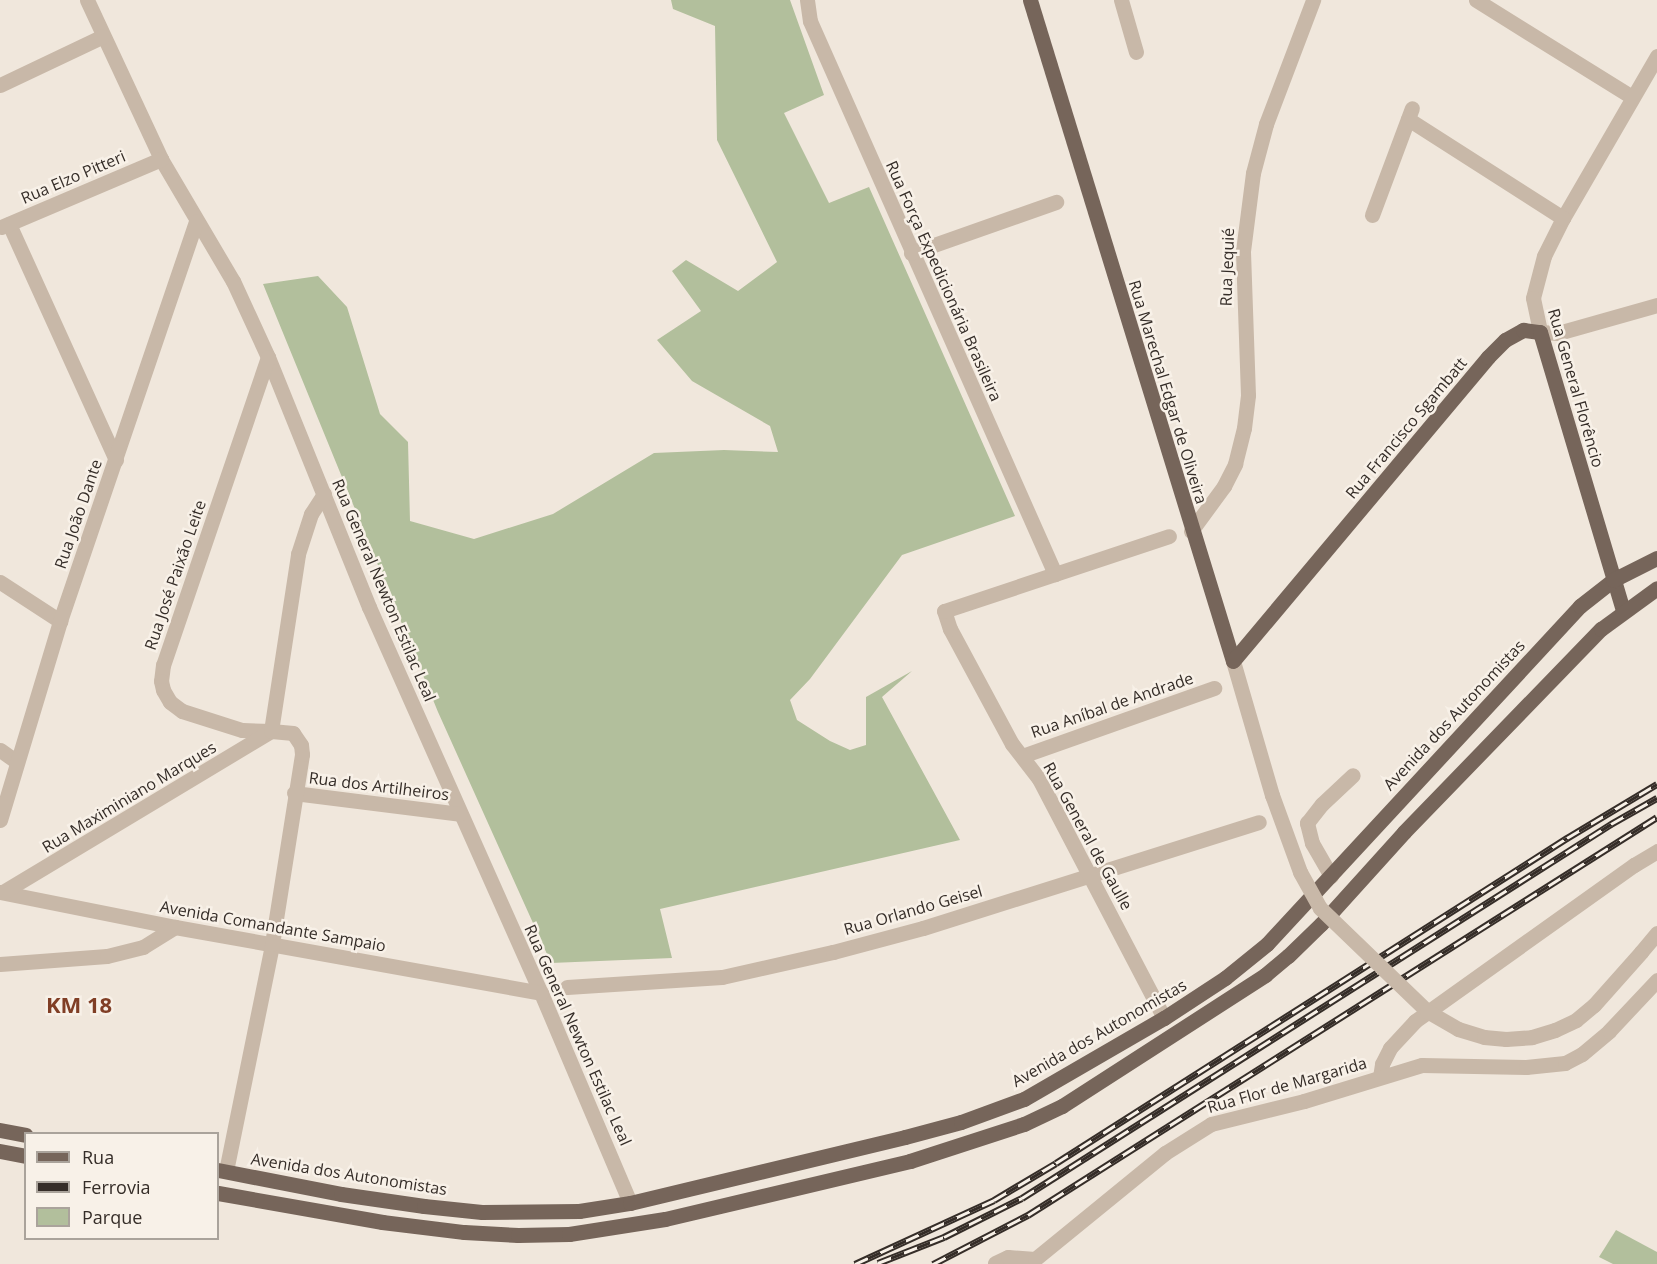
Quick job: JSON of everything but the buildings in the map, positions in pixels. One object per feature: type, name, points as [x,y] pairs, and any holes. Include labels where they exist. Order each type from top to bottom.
[{"type":"main road","name":"Rua Marechal Edgar de Oliveira","points":[[1030,0],[1191,531],[1233,661]]},
{"type":"main road","name":"Rua Francisco Sgambatt","points":[[1233,661],[1488,357],[1505,340],[1523,330],[1540,332]]},
{"type":"main road","name":"Rua General Florêncio","points":[[1540,332],[1623,611]]},
{"type":"main road","name":"Avenida dos Autonomistas","points":[[220,1173],[341,1194],[482,1212],[579,1211],[630,1203],[905,1137],[979,1116],[1024,1099],[1164,1018],[1225,978],[1267,944],[1580,606],[1613,580],[1657,558]]},
{"type":"main road","points":[[219,1193],[382,1221],[452,1230],[518,1235],[569,1234],[664,1219],[899,1163],[956,1148],[1024,1124],[1062,1106],[1265,975],[1288,956],[1321,924],[1404,832],[1601,629],[1657,588]]},
{"type":"main road","points":[[0,1130],[24,1135]]},
{"type":"main road","points":[[0,1151],[24,1156]]},
{"type":"street","name":"Rua General Newton Estilac Leal","points":[[87,0],[161,159],[233,281],[268,357],[369,607],[541,993],[630,1203]]},
{"type":"street","points":[[1120,0],[1136,52]]},
{"type":"street","name":"Rua Jequié","points":[[1191,531],[1224,486],[1235,464],[1244,428],[1248,394],[1243,251],[1253,173],[1266,123],[1313,0]]},
{"type":"street","points":[[1476,0],[1632,97]]},
{"type":"street","name":"Rua Força Expedicionária Brasileira","points":[[807,1],[810,21],[1055,574]]},
{"type":"street","points":[[0,85],[103,36]]},
{"type":"street","name":"Rua General Florêncio","points":[[1540,332],[1533,308],[1536,282],[1544,256],[1563,218],[1657,56]]},
{"type":"street","points":[[1372,215],[1410,113],[1563,218]]},
{"type":"street","name":"Rua Elzo Pitteri","points":[[5,226],[161,159]]},
{"type":"street","points":[[911,253],[1056,202]]},
{"type":"street","name":"Rua João Dante","points":[[0,820],[60,621],[196,221]]},
{"type":"street","points":[[5,226],[116,460]]},
{"type":"street","name":"Rua Francisco Sgambatt","points":[[1540,332],[1558,333],[1657,305]]},
{"type":"street","name":"Rua José Paixão Leite","points":[[268,357],[163,665],[161,681],[162,690],[170,702],[182,711],[242,730],[293,733],[301,745],[294,793]]},
{"type":"street","points":[[271,731],[298,554],[311,514],[324,495]]},
{"type":"street","points":[[1055,574],[1169,536]]},
{"type":"street","name":"Rua General de Gaulle","points":[[1055,574],[944,611],[950,629],[1012,744],[1039,779],[1164,1018]]},
{"type":"street","points":[[0,582],[60,621]]},
{"type":"street","name":"Rua Marechal Edgar de Oliveira","points":[[1233,661],[1272,795],[1299,872],[1320,908],[1427,1011],[1458,1029],[1474,1035],[1506,1039],[1532,1037],[1555,1030],[1576,1020],[1594,1005],[1657,933]]},
{"type":"street","name":"Rua Aníbal de Andrade","points":[[1022,756],[1214,688]]},
{"type":"street","name":"Rua Maximiniano Marques","points":[[2,892],[271,731]]},
{"type":"street","points":[[0,750],[16,761]]},
{"type":"street","points":[[1331,876],[1312,843],[1307,823],[1322,804],[1353,775]]},
{"type":"street","points":[[220,1173],[272,944],[294,793]]},
{"type":"street","name":"Rua dos Artilheiros","points":[[294,793],[460,814]]},
{"type":"street","name":"Rua Orlando Geisel","points":[[567,987],[722,976],[923,928],[1259,822]]},
{"type":"street","name":"Rua Flor de Margarida","points":[[995,1263],[1008,1257],[1035,1259],[1165,1153],[1211,1124],[1304,1101],[1380,1077],[1386,1054],[1401,1033],[1415,1021],[1657,851]]},
{"type":"street","name":"Avenida Comandante Sampaio","points":[[2,892],[175,927],[541,993]]},
{"type":"street","points":[[0,964],[107,956],[143,947],[175,927]]},
{"type":"street","points":[[1380,1077],[1428,1064],[1526,1067],[1565,1063],[1577,1058],[1601,1037],[1657,980]]},
{"type":"green space","points":[[671,0],[790,0],[824,95],[784,113],[829,203],[869,187],[1015,516],[902,555],[810,679],[790,700],[797,720],[830,741],[850,750],[866,745],[866,697],[912,671],[882,697],[960,840],[660,909],[672,958],[551,963],[438,712],[263,284],[318,276],[347,307],[380,414],[408,442],[410,521],[474,539],[553,514],[654,453],[724,450],[778,452],[770,426],[692,381],[657,340],[701,311],[672,271],[686,260],[738,291],[777,262],[717,140],[715,26],[673,9]]},
{"type":"green space","points":[[1616,1230],[1657,1252],[1657,1264],[1613,1264],[1599,1257]]},
{"type":"railway","points":[[855,1264],[994,1200],[1056,1163],[1567,838],[1657,784]]},
{"type":"railway","points":[[878,1263],[944,1237],[1022,1198],[1611,824],[1657,798]]},
{"type":"railway","points":[[933,1264],[1028,1215],[1657,817]]},
{"type":"district","name":"KM 18","points":[[79,1005]]}]
